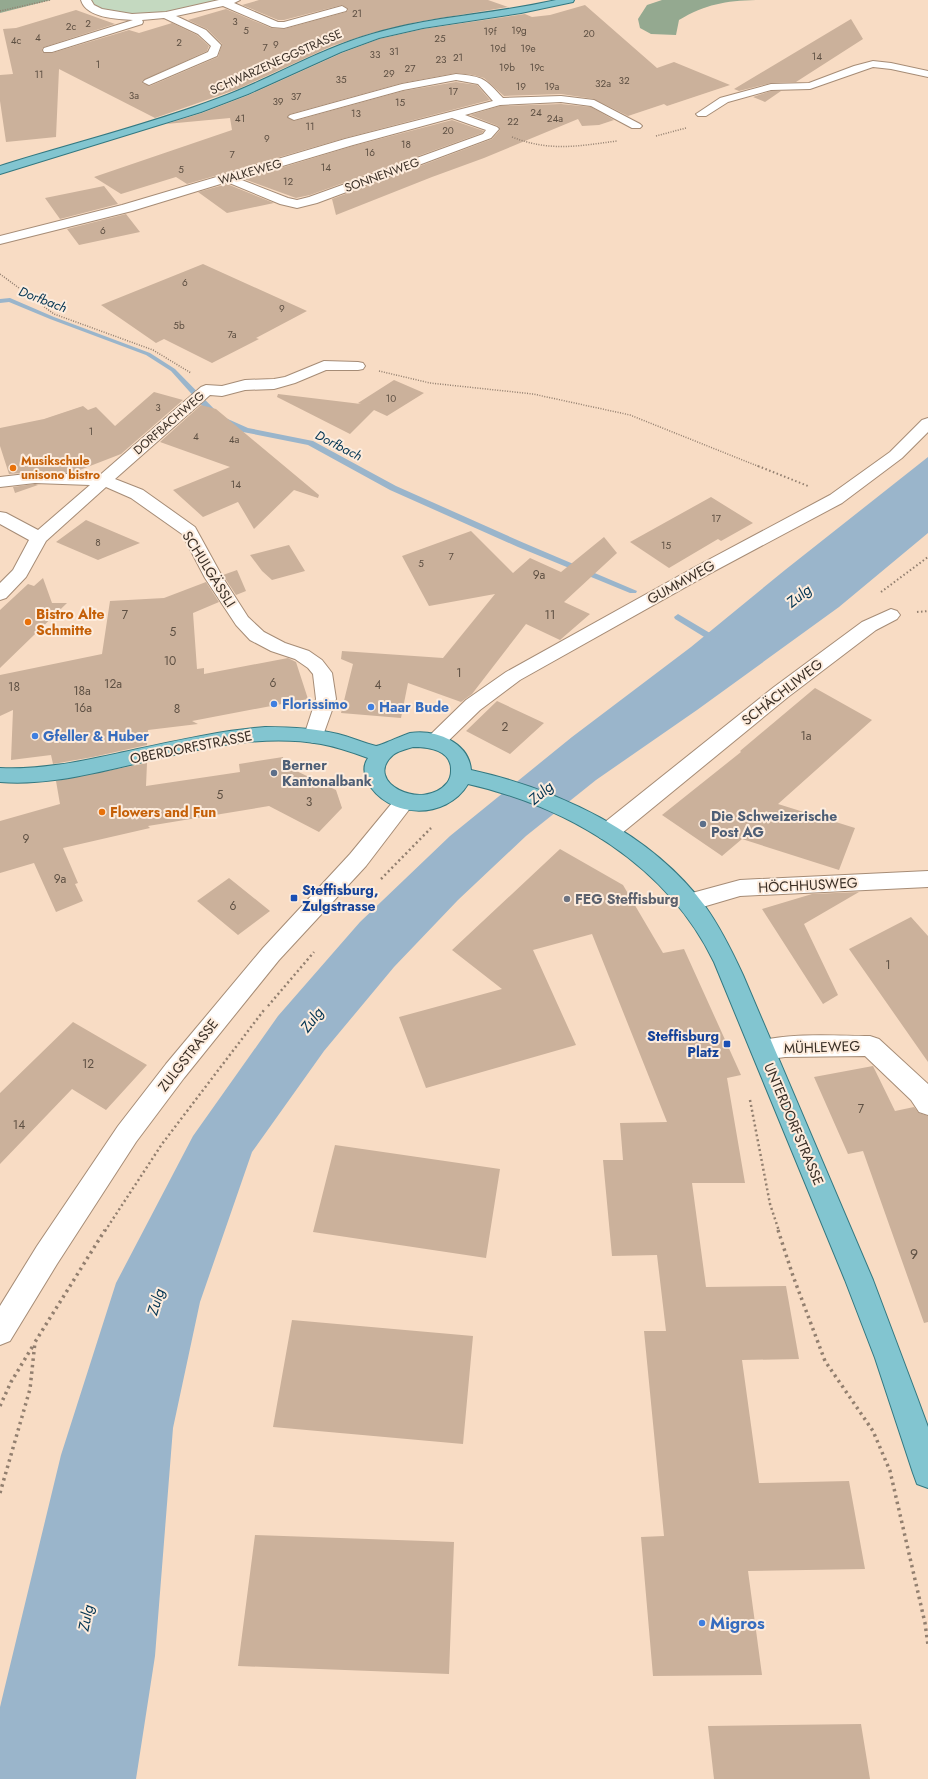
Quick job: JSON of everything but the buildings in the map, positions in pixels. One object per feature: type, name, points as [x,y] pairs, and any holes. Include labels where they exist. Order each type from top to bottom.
[{"type":"main road","name":"SCHWARZENEGGSTRASSE","points":[[0,170],[203,108],[248,90],[343,47],[376,35],[423,25],[523,10],[569,0]]},
{"type":"main road","name":"OBERDORFSTRASSE","points":[[0,775],[44,776],[72,772],[194,745],[253,735],[278,734],[314,736],[346,743],[381,755]]},
{"type":"main road","points":[[411,740],[435,742],[453,751],[459,758],[462,766],[462,775],[454,789],[446,795],[426,802],[404,802],[394,798],[378,786],[374,778],[374,770],[376,762],[381,755],[394,745],[411,740]]},
{"type":"main road","name":"UNTERDORFSTRASSE","points":[[462,775],[506,785],[547,800],[599,827],[662,873],[690,902],[733,979],[763,1050],[884,1343],[927,1467]]},
{"type":"street","points":[[86,0],[85,1],[89,6],[110,15],[142,18],[165,15],[235,0]]},
{"type":"street","points":[[223,2],[276,25],[284,25],[342,9]]},
{"type":"street","points":[[150,82],[212,54],[216,45],[202,32],[165,15]]},
{"type":"street","points":[[48,50],[124,27],[140,21],[142,18]]},
{"type":"street","points":[[702,114],[724,100],[771,87],[810,86],[873,64],[891,66],[928,74]]},
{"type":"street","points":[[294,117],[402,87],[456,77],[474,79],[482,82],[500,102]]},
{"type":"street","name":"WALKEWEG","points":[[0,240],[119,210],[452,114],[500,102],[561,99],[594,103],[636,126]]},
{"type":"street","points":[[452,114],[493,129]]},
{"type":"street","name":"SONNENWEG","points":[[227,178],[284,202],[297,204],[313,200],[487,136],[493,129]]},
{"type":"street","name":"DORFBACHWEG","points":[[0,594],[20,573],[40,538],[200,395],[245,385],[274,384],[290,380],[324,365],[358,366]]},
{"type":"street","name":"GUMMWEG","points":[[435,742],[473,705],[513,676],[701,571],[836,499],[896,455],[928,424]]},
{"type":"street","name":"SCHULGÄSSLI","points":[[0,482],[35,478],[104,480],[137,494],[189,531],[214,578],[242,621],[257,636],[278,647],[302,655],[315,664],[322,673],[326,699],[314,736]]},
{"type":"street","points":[[0,517],[40,538]]},
{"type":"street","name":"SCHÄCHLIWEG","points":[[599,827],[869,626],[891,615]]},
{"type":"street","name":"ZULGSTRASSE","points":[[0,1331],[52,1248],[127,1134],[175,1071],[271,954],[358,860],[404,802]]},
{"type":"street","name":"HÖCHHUSWEG","points":[[690,902],[714,894],[740,888],[928,879]]},
{"type":"street","name":"MÜHLEWEG","points":[[763,1050],[785,1047],[870,1046],[920,1092],[928,1104]]},
{"type":"path","points":[[0,12],[50,0]]},
{"type":"path","points":[[651,137],[673,132],[706,119],[702,114]]},
{"type":"path","points":[[493,129],[534,145],[551,148],[573,147],[622,140]]},
{"type":"path","points":[[0,274],[54,314],[154,350],[190,373],[200,395]]},
{"type":"path","points":[[358,366],[430,383],[533,394],[630,415],[789,477],[836,499]]},
{"type":"path","points":[[891,615],[875,597],[928,557]]},
{"type":"path","points":[[380,879],[435,824]]},
{"type":"path","points":[[0,1406],[11,1382],[88,1255],[162,1144],[266,1007],[316,950]]},
{"type":"path","points":[[749,1099],[770,1204],[793,1276],[825,1361],[873,1431],[890,1471],[925,1623],[928,1645]]},
{"type":"path","points":[[0,1493],[30,1389],[35,1342]]},
{"type":"green space","points":[[0,0],[51,0],[0,13]]},
{"type":"green space","points":[[83,0],[235,0],[165,15],[109,15]]},
{"type":"green space","points":[[662,0],[756,0],[716,4],[698,10],[679,20],[676,35],[651,34],[640,28],[638,19],[647,5]]},
{"type":"water","name":"Zulg","points":[[928,457],[928,533],[839,607],[697,710],[596,780],[526,836],[458,900],[394,967],[324,1051],[252,1152],[200,1302],[173,1428],[155,1656],[136,1779],[0,1779],[0,1707],[61,1455],[116,1283],[193,1136],[278,1016],[360,922],[450,836],[572,737],[691,647],[785,570]]},
{"type":"waterway","name":"Dorfbach","points":[[0,301],[10,300],[52,318],[148,354],[173,370],[218,418],[246,430],[310,443],[393,488],[521,545],[633,591]]},
{"type":"waterway","name":"Dorfbach","points":[[678,617],[717,641]]},
{"type":"place","name":"Musikschule unisono bistro","points":[[13,468]]},
{"type":"place","name":"Bistro Alte Schmitte","points":[[28,622]]},
{"type":"place","name":"Florissimo","points":[[274,704]]},
{"type":"place","name":"Haar Bude","points":[[371,707]]},
{"type":"place","name":"Gfeller & Huber","points":[[35,736]]},
{"type":"place","name":"Berner Kantonalbank","points":[[274,773]]},
{"type":"place","name":"Flowers and Fun","points":[[102,812]]},
{"type":"place","name":"Die Schweizerische Post AG","points":[[703,824]]},
{"type":"place","name":"Steffisburg, Zulgstrasse","points":[[294,898]]},
{"type":"place","name":"FEG Steffisburg","points":[[567,899]]},
{"type":"place","name":"Steffisburg Platz","points":[[727,1044]]},
{"type":"place","name":"Migros","points":[[702,1623]]}]
